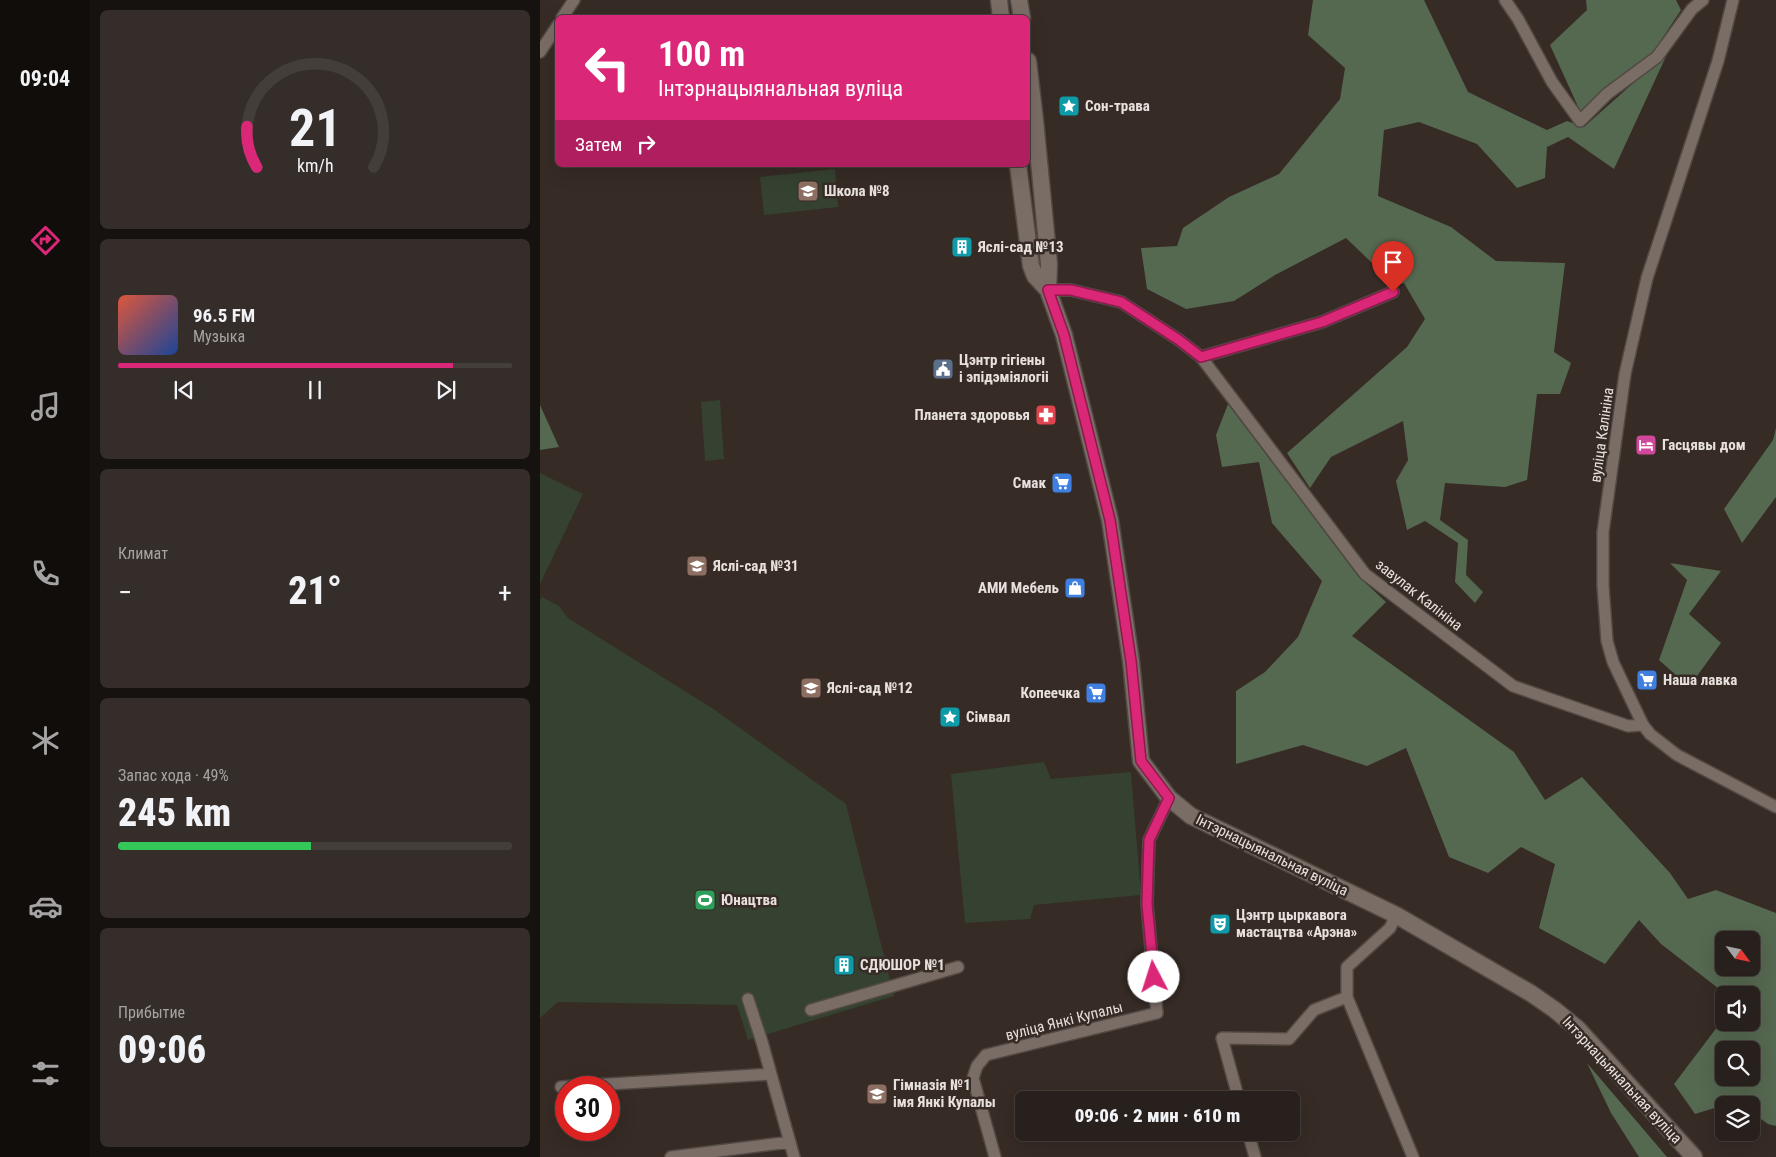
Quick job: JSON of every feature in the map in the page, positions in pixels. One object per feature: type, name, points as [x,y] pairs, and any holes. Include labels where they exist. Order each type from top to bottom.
[{"type":"main road","points":[[999,0],[1001,15]]},
{"type":"main road","points":[[1019,0],[1022,15]]},
{"type":"main road","name":"Інтэрнацыянальная вуліца","points":[[1030,78],[1049,264],[1048,290]]},
{"type":"main road","name":"Інтэрнацыянальная вуліца","points":[[1018,167],[1031,266],[1036,276],[1048,290],[1064,335],[1110,520],[1131,661],[1141,761],[1169,798],[1191,816],[1396,915],[1532,994],[1555,1010],[1578,1029],[1599,1051],[1694,1157]]},
{"type":"street","points":[[564,15],[574,0]]},
{"type":"street","points":[[1505,0],[1518,19],[1552,82],[1580,121],[1607,94],[1657,57],[1692,9],[1703,0]]},
{"type":"street","name":"вуліца Калініна","points":[[1733,0],[1718,61],[1647,278],[1626,374],[1604,532],[1603,586],[1607,641],[1613,662],[1643,725],[1650,734],[1677,755],[1776,807]]},
{"type":"street","points":[[540,52],[555,30]]},
{"type":"street","name":"завулак Калініна","points":[[1048,290],[1071,290],[1121,302],[1179,340],[1201,357],[1365,574],[1513,686],[1628,726],[1643,725]]},
{"type":"street","points":[[1201,357],[1322,322],[1393,292]]},
{"type":"street","name":"вуліца Янкі Купалы","points":[[995,1157],[974,1078],[977,1066],[986,1055],[1157,1013],[1147,904],[1149,840],[1169,798]]},
{"type":"street","points":[[1396,915],[1390,928],[1346,967],[1347,997],[1413,1157]]},
{"type":"street","points":[[811,1010],[958,967]]},
{"type":"street","points":[[1237,1091],[1222,1038],[1289,1039],[1314,1010],[1347,997]]},
{"type":"street","points":[[748,999],[794,1157]]},
{"type":"street","points":[[620,1084],[771,1074]]},
{"type":"street","points":[[1251,1141],[1255,1157]]},
{"type":"street","points":[[671,1157],[790,1142]]},
{"type":"green space","points":[[1313,0],[1424,0],[1468,92],[1547,130],[1567,121],[1584,127],[1668,52],[1614,169],[1568,137],[1547,147],[1545,178],[1517,188],[1477,144],[1419,122],[1384,130],[1378,196],[1451,227],[1496,261],[1565,263],[1554,352],[1571,363],[1560,394],[1537,394],[1527,480],[1505,487],[1445,483],[1440,520],[1468,540],[1466,575],[1483,592],[1475,603],[1455,582],[1458,543],[1425,521],[1407,530],[1396,481],[1408,460],[1403,421],[1331,457],[1310,488],[1287,453],[1407,347],[1425,319],[1404,283],[1395,285],[1346,238],[1275,275],[1234,301],[1186,309],[1147,289],[1141,248],[1177,246],[1183,228],[1229,197],[1279,174],[1340,99],[1345,68],[1308,35]]},
{"type":"green space","points":[[1586,0],[1676,0],[1681,10],[1654,51],[1580,111],[1550,45],[1587,10]]},
{"type":"green space","points":[[835,169],[838,207],[764,215],[760,177]]},
{"type":"green space","points":[[720,400],[724,459],[705,461],[701,402]]},
{"type":"green space","points":[[1228,404],[1358,576],[1386,602],[1352,636],[1514,752],[1545,800],[1582,777],[1670,873],[1688,899],[1716,890],[1776,913],[1776,1126],[1768,1124],[1760,1118],[1760,1096],[1715,1096],[1715,1108],[1695,1114],[1674,1084],[1715,1030],[1760,1031],[1760,986],[1715,986],[1661,944],[1639,920],[1605,964],[1539,928],[1555,864],[1521,847],[1488,873],[1449,857],[1406,748],[1367,766],[1303,745],[1236,764],[1236,691],[1265,672],[1298,637],[1322,581],[1272,523],[1259,462],[1222,467],[1216,435]]},
{"type":"green space","points":[[540,405],[559,447],[540,450]]},
{"type":"green space","points":[[1776,428],[1776,497],[1742,543],[1724,509],[1773,440]]},
{"type":"green space","points":[[540,473],[583,494],[540,584]]},
{"type":"green space","points":[[1670,563],[1721,571],[1689,614],[1721,643],[1689,687],[1659,660],[1687,580]]},
{"type":"green space","name":"Юнацтва","points":[[542,597],[559,606],[568,618],[712,708],[846,804],[894,996],[748,1040],[737,1005],[558,1002],[540,1018],[540,600]]},
{"type":"green space","points":[[1044,762],[1051,779],[1131,772],[1141,895],[1034,905],[1030,919],[965,923],[951,774]]},
{"type":"green space","points":[[1587,1063],[1667,1157],[1639,1157],[1611,1113]]},
{"type":"place","name":"Сон-трава","points":[[1069,106]]},
{"type":"place","name":"Школа №8","points":[[808,191]]},
{"type":"place","name":"Яслі-сад №13","points":[[962,247]]},
{"type":"place","name":"Цэнтр гігіены і эпідэміялогіі","points":[[943,369]]},
{"type":"place","name":"Планета здоровья","points":[[1046,415]]},
{"type":"place","name":"Гасцявы дом","points":[[1646,445]]},
{"type":"place","name":"Смак","points":[[1062,483]]},
{"type":"place","name":"Яслі-сад №31","points":[[697,566]]},
{"type":"place","name":"АМИ Мебель","points":[[1075,588]]},
{"type":"place","name":"Наша лавка","points":[[1647,680]]},
{"type":"place","name":"Яслі-сад №12","points":[[811,688]]},
{"type":"place","name":"Копеечка","points":[[1096,693]]},
{"type":"place","name":"Сімвал","points":[[950,717]]},
{"type":"place","name":"Юнацтва","points":[[705,900]]},
{"type":"place","name":"Цэнтр цыркавога мастацтва «Арэна»","points":[[1220,924]]},
{"type":"place","name":"СДЮШОР №1","points":[[844,965]]},
{"type":"place","name":"Гімназія №1 імя Янкі Купалы","points":[[877,1094]]},
{"type":"route","points":[[1154,977],[1147,904],[1149,840],[1169,798],[1141,761],[1131,661],[1110,520],[1064,335],[1048,290],[1071,290],[1121,302],[1179,340],[1201,357],[1322,322],[1393,292]]}]
